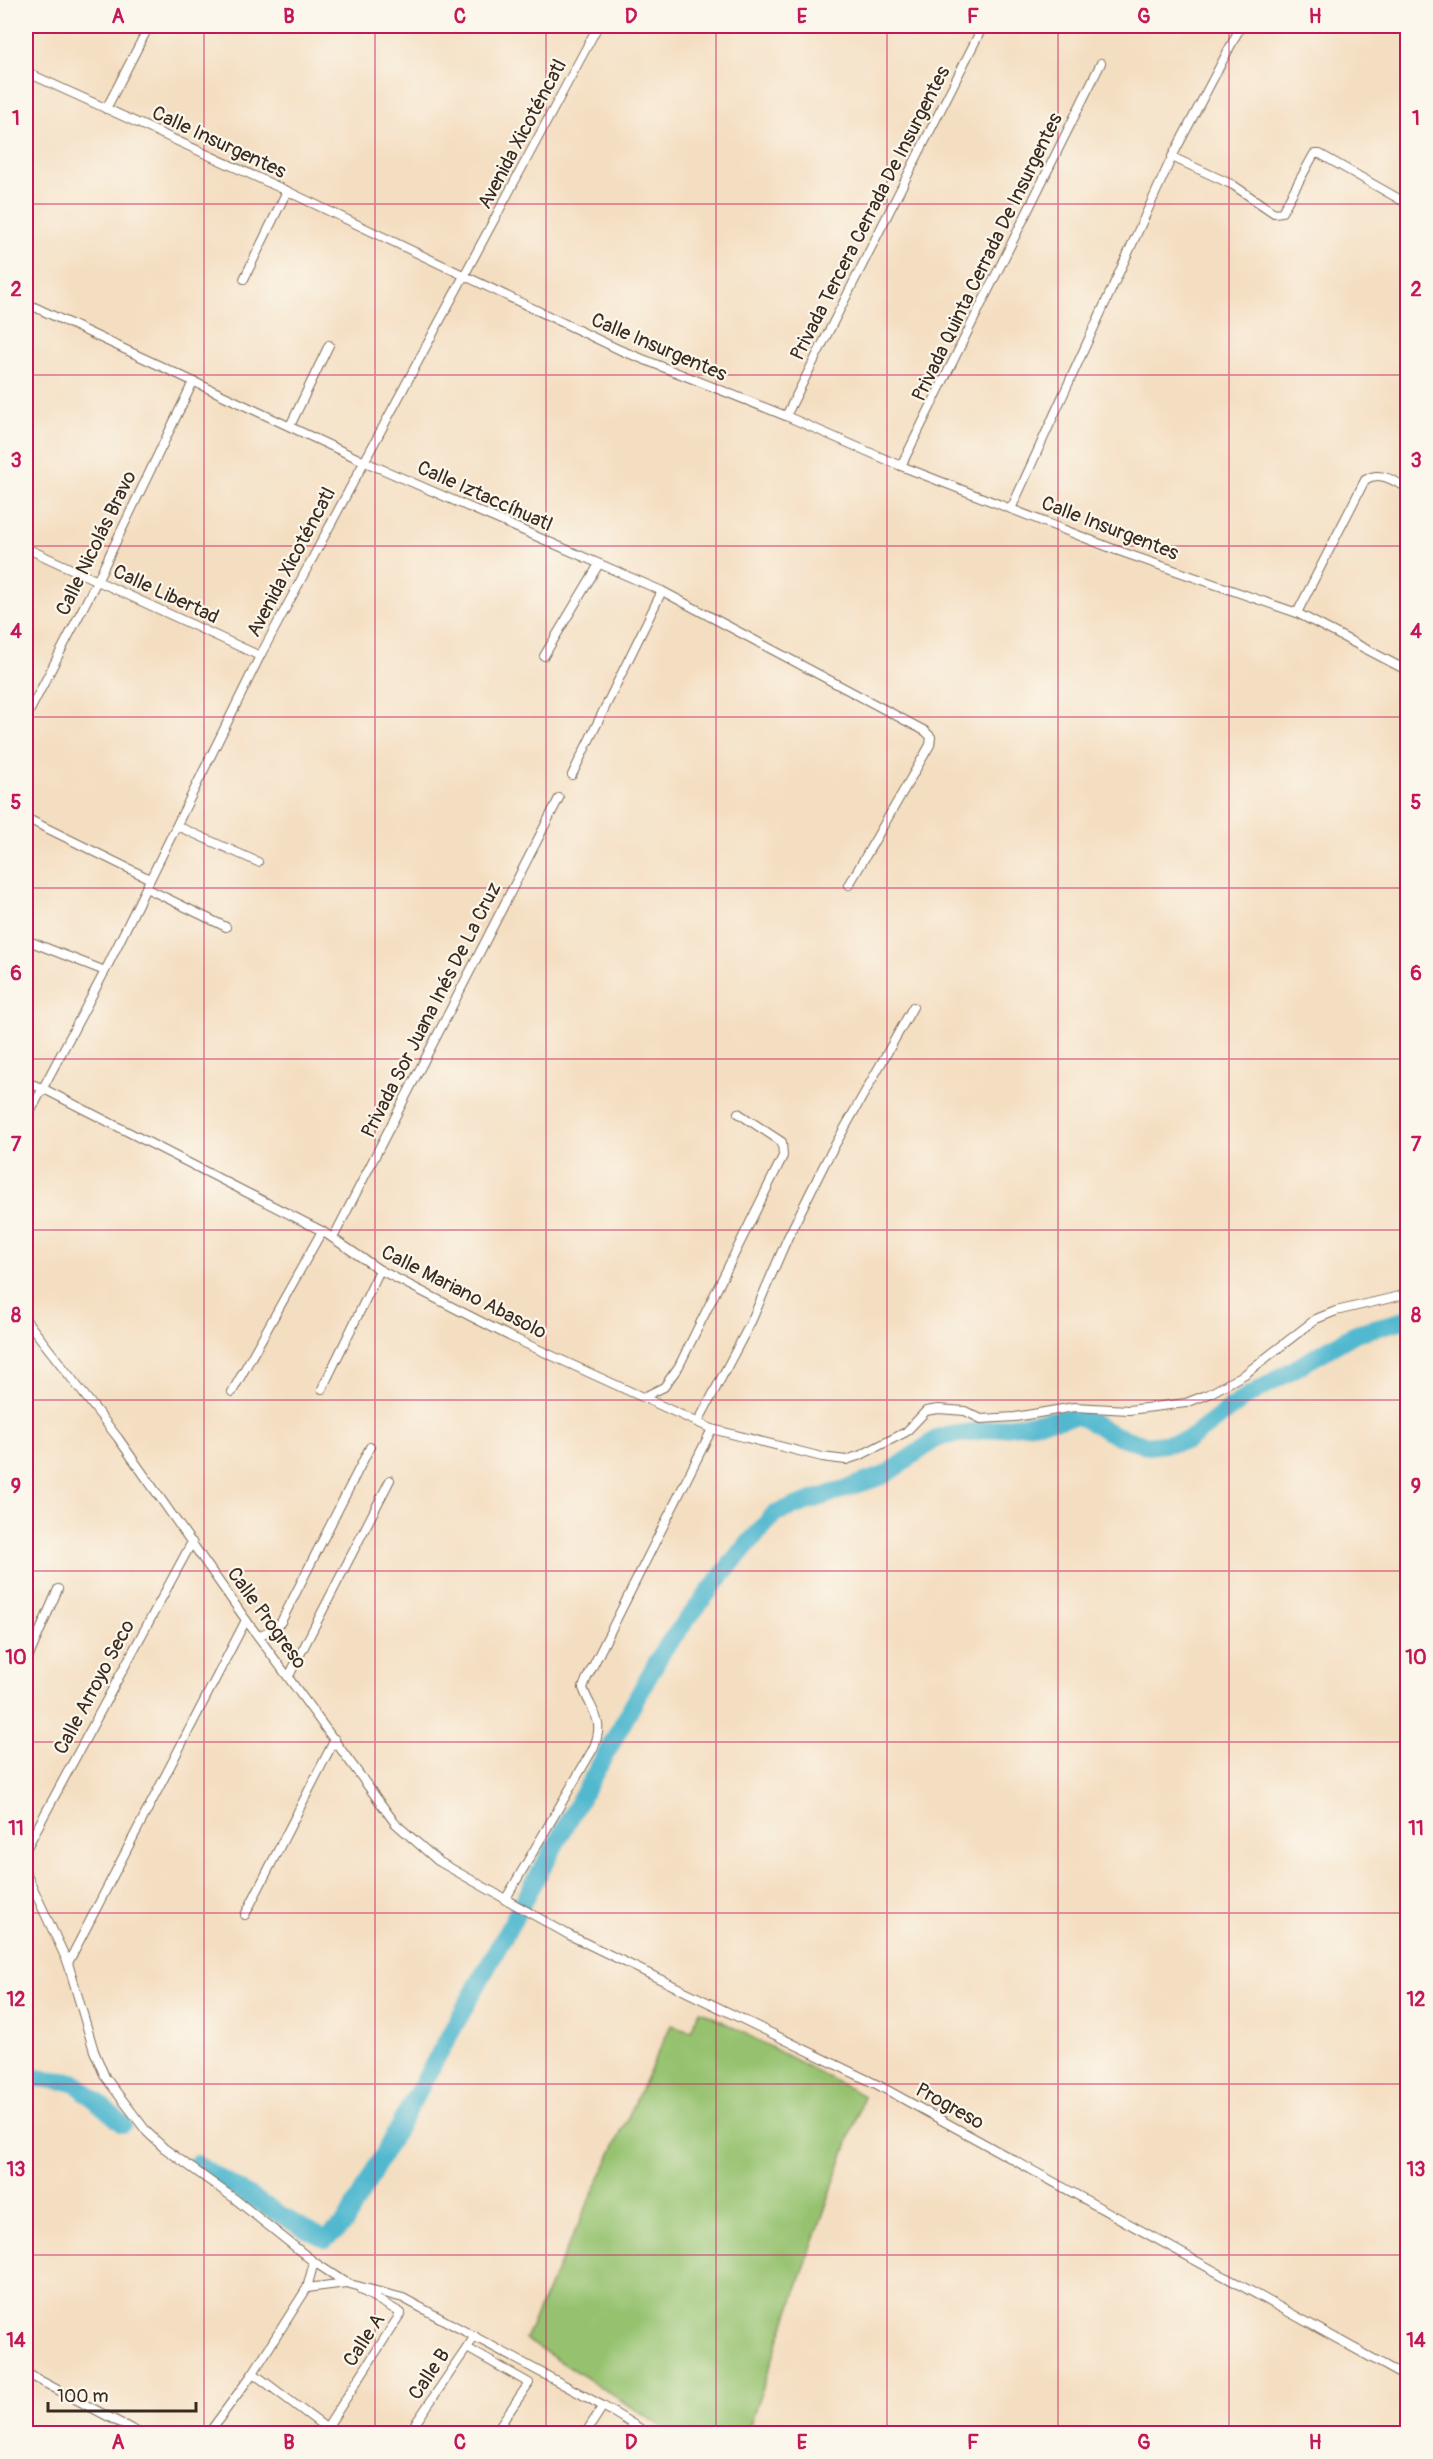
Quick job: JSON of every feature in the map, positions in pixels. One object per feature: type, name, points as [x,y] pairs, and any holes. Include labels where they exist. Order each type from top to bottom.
[{"type":"street","points":[[106,109],[149,26]]},
{"type":"street","name":"Avenida Xicoténcatl","points":[[26,1119],[105,971],[260,656],[598,26]]},
{"type":"street","name":"Privada Tercera Cerrada De Insurgentes","points":[[786,416],[983,26]]},
{"type":"street","points":[[1011,508],[1172,157],[1240,26]]},
{"type":"street","name":"Privada Quinta Cerrada De Insurgentes","points":[[902,466],[1101,63]]},
{"type":"street","name":"Calle Insurgentes","points":[[26,72],[287,191],[464,278],[620,350],[786,416],[902,466],[1116,550],[1297,613],[1407,671]]},
{"type":"street","points":[[1172,157],[1233,185],[1274,213],[1282,212],[1314,154],[1320,154],[1407,204]]},
{"type":"street","points":[[244,279],[287,191]]},
{"type":"street","name":"Calle Iztaccíhuatl","points":[[26,304],[363,461],[662,591],[925,731],[931,737],[930,745],[849,885]]},
{"type":"street","points":[[290,426],[329,345]]},
{"type":"street","name":"Calle Nicolás Bravo","points":[[26,718],[97,581],[193,382]]},
{"type":"street","points":[[1297,613],[1365,480],[1372,475],[1382,476],[1407,488]]},
{"type":"street","name":"Calle Libertad","points":[[26,548],[260,656]]},
{"type":"street","points":[[544,656],[599,564]]},
{"type":"street","points":[[572,776],[662,591]]},
{"type":"street","name":"Privada Sor Juana Inés De La Cruz","points":[[333,1238],[559,798]]},
{"type":"street","points":[[26,818],[226,927]]},
{"type":"street","points":[[177,826],[258,862]]},
{"type":"street","points":[[26,940],[105,971]]},
{"type":"street","points":[[698,1422],[751,1322],[788,1237],[826,1161],[913,1007]]},
{"type":"street","name":"Calle Mariano Abasolo","points":[[26,1082],[42,1088],[322,1231],[380,1270],[508,1336],[712,1429],[822,1457],[846,1460],[861,1455],[906,1432],[926,1411],[938,1409],[965,1411],[981,1419],[1015,1417],[1074,1407],[1129,1410],[1186,1403],[1209,1394],[1245,1374],[1316,1320],[1336,1311],[1407,1294]]},
{"type":"street","points":[[644,1397],[664,1387],[679,1366],[783,1156],[782,1142],[738,1113]]},
{"type":"street","points":[[232,1392],[322,1231]]},
{"type":"street","points":[[322,1389],[380,1270]]},
{"type":"street","name":"Calle Progreso","points":[[26,1320],[118,1438],[246,1620],[395,1823],[438,1861],[509,1902]]},
{"type":"street","points":[[509,1902],[593,1749],[598,1728],[597,1713],[584,1688],[586,1680],[712,1429]]},
{"type":"street","points":[[258,1636],[274,1629],[281,1622],[370,1446]]},
{"type":"street","points":[[289,1676],[390,1480]]},
{"type":"street","name":"Calle Arroyo Seco","points":[[26,1849],[192,1542]]},
{"type":"street","points":[[26,1663],[58,1589]]},
{"type":"street","points":[[68,1963],[246,1620]]},
{"type":"street","points":[[245,1915],[335,1739]]},
{"type":"street","points":[[26,1873],[68,1963],[105,2077],[147,2132],[164,2148],[235,2199],[314,2262],[348,2283],[403,2298],[650,2433]]},
{"type":"street","name":"Progreso","points":[[509,1902],[569,1935],[878,2085],[1407,2378]]},
{"type":"street","points":[[208,2433],[253,2373],[307,2288],[314,2262]]},
{"type":"street","points":[[307,2288],[348,2283]]},
{"type":"street","name":"Calle A","points":[[328,2432],[401,2313],[348,2283]]},
{"type":"street","name":"Calle B","points":[[411,2430],[475,2336]]},
{"type":"street","points":[[467,2348],[529,2383],[494,2433]]},
{"type":"street","points":[[26,2373],[141,2433]]},
{"type":"street","points":[[253,2373],[328,2432]]},
{"type":"street","points":[[585,2433],[603,2406]]},
{"type":"green space","points":[[700,2010],[864,2096],[747,2433],[672,2433],[525,2339],[671,2025],[691,2031]]},
{"type":"waterway","points":[[196,2164],[296,2224],[326,2239],[345,2223],[664,1649],[729,1566],[775,1513],[885,1475],[939,1437],[1079,1416],[1115,1435],[1148,1446],[1187,1441],[1243,1399],[1356,1333],[1408,1319]]},
{"type":"waterway","points":[[26,2077],[74,2082],[123,2124]]}]
